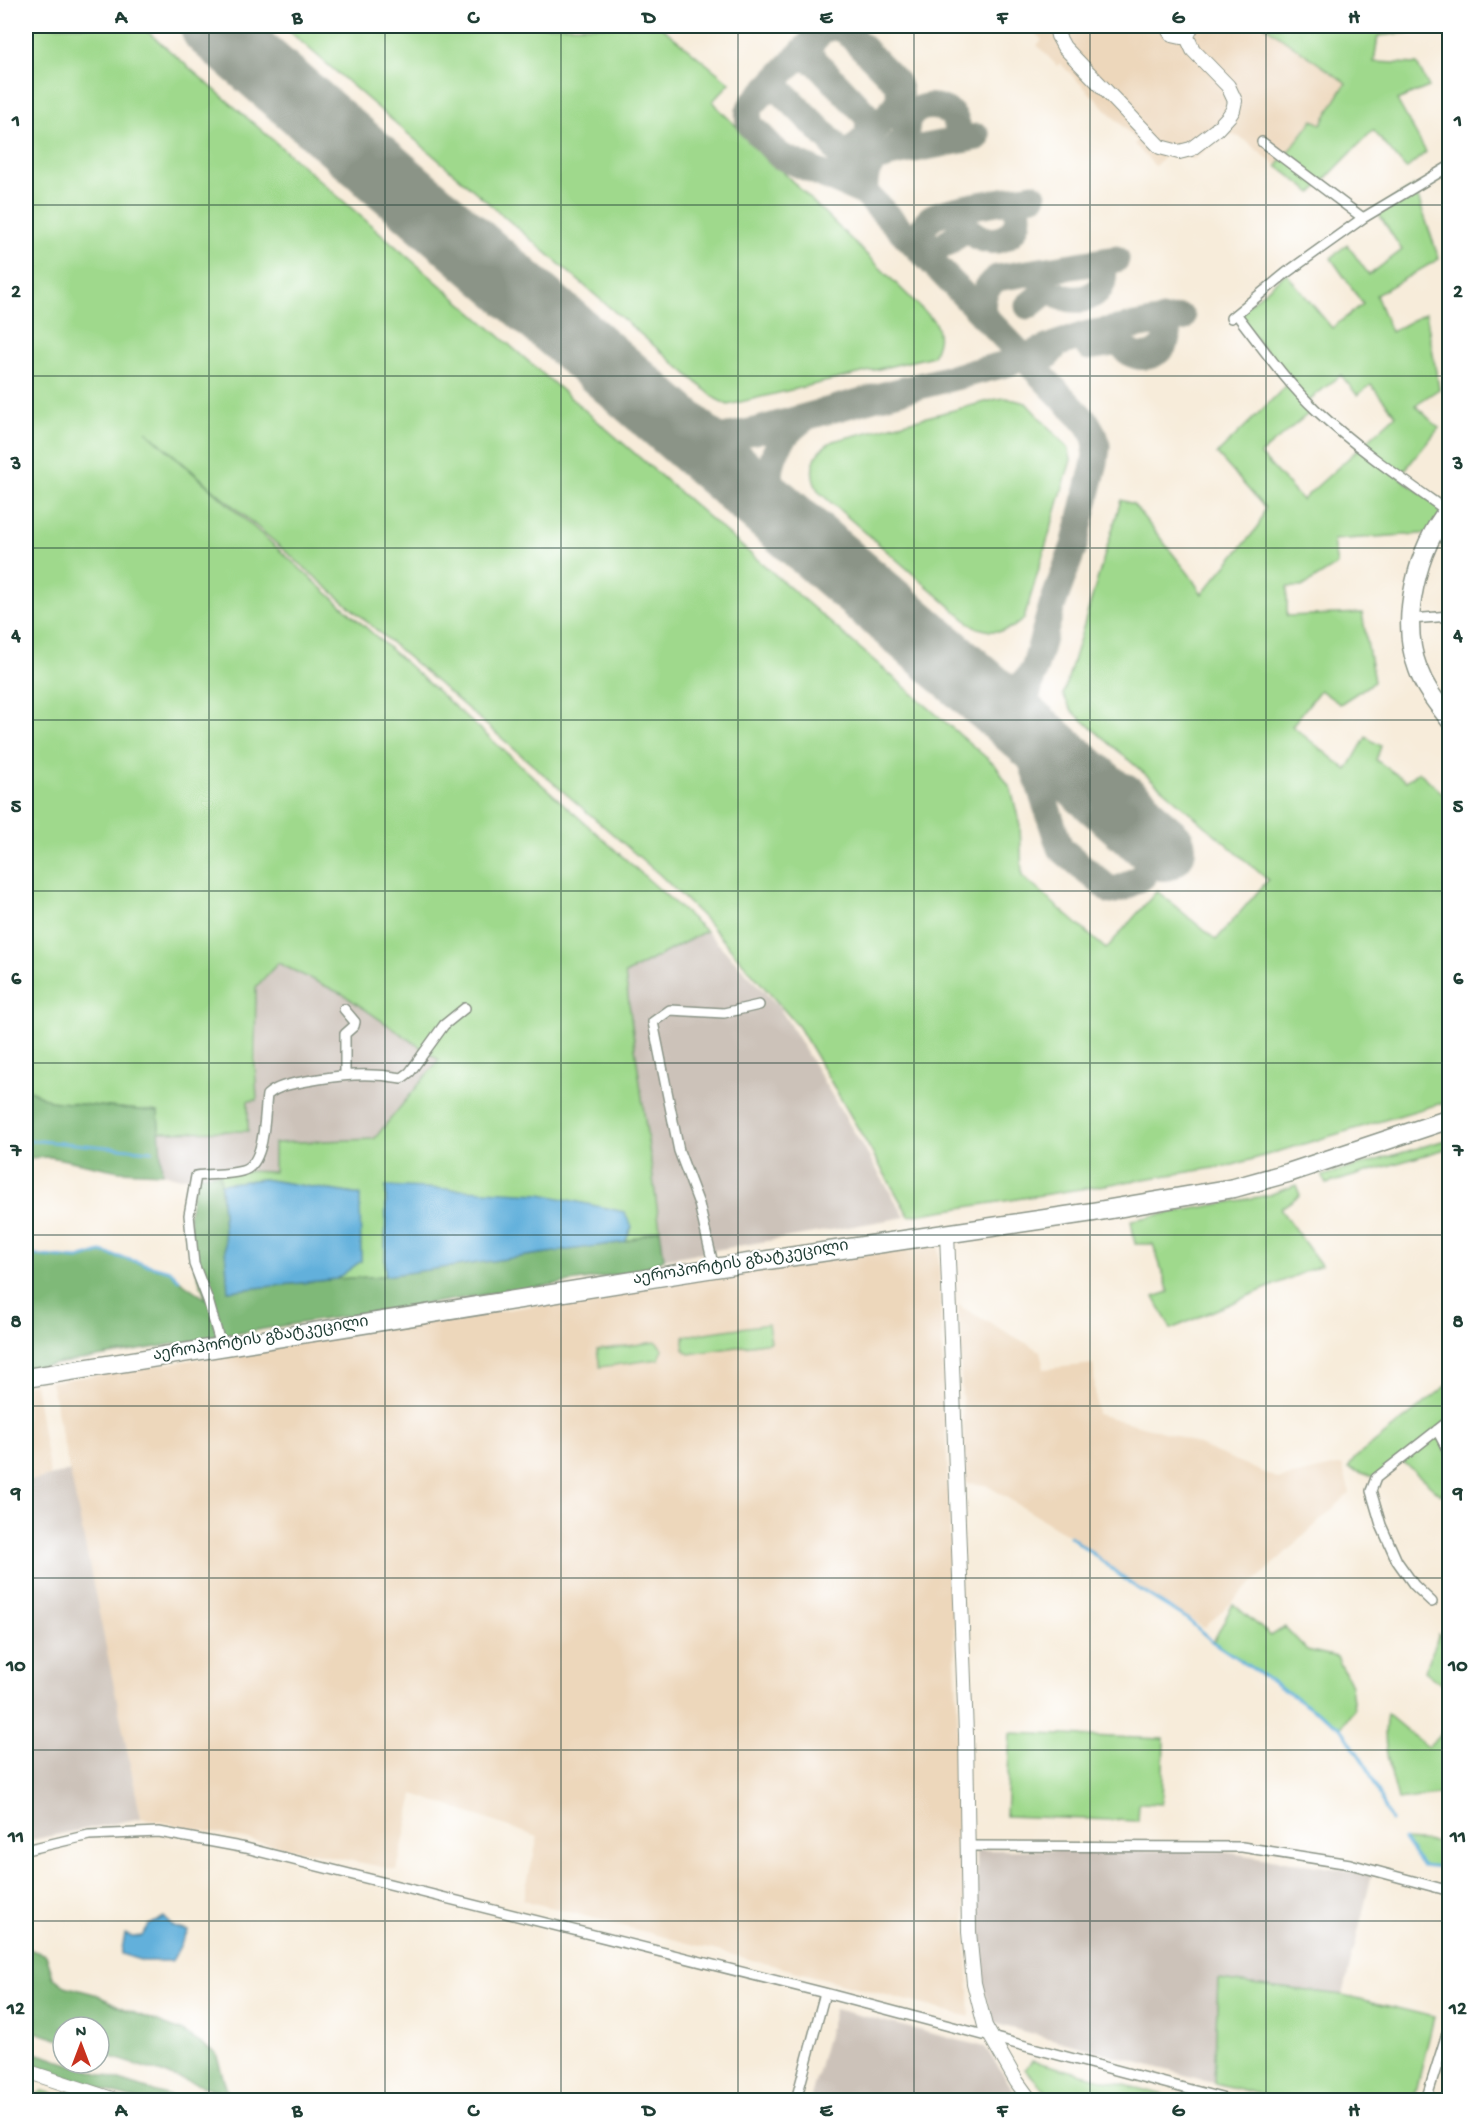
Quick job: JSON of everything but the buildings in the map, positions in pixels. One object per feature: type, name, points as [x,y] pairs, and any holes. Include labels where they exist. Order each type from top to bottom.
[{"type":"highway","points":[[1448,510],[1432,533],[1423,555],[1412,601],[1411,620],[1417,667],[1427,690],[1449,720]]},
{"type":"highway","name":"აეროპორტის გზატკეცილი","points":[[26,1378],[714,1268],[1093,1212],[1234,1188],[1288,1173],[1449,1119]]},
{"type":"street","points":[[1056,26],[1064,47],[1160,147],[1173,152],[1191,150],[1218,129],[1233,110],[1234,101],[1228,86],[1198,56],[1189,30],[1181,37],[1175,36],[1168,26]]},
{"type":"street","points":[[1263,142],[1363,218]]},
{"type":"street","points":[[1448,510],[1360,449],[1314,409],[1234,316],[1286,273],[1363,218],[1449,166]]},
{"type":"street","points":[[1411,620],[1449,615]]},
{"type":"street","points":[[714,1268],[699,1204],[679,1151],[653,1022],[670,1010],[724,1013],[759,1005]]},
{"type":"street","points":[[221,1346],[208,1300],[194,1264],[189,1215],[196,1176],[245,1171],[258,1159],[262,1147],[267,1095],[276,1087],[345,1074],[382,1074],[402,1078],[410,1072],[444,1025],[465,1008]]},
{"type":"street","points":[[344,1009],[355,1022],[345,1034],[345,1074]]},
{"type":"street","points":[[947,1233],[963,1711],[966,1734],[968,1922],[974,1983],[985,2026],[1030,2100]]},
{"type":"street","points":[[1432,1602],[1414,1586],[1397,1561],[1381,1525],[1371,1491],[1376,1478],[1449,1420]]},
{"type":"street","points":[[1437,1430],[1449,1455]]},
{"type":"street","points":[[26,1850],[89,1834],[159,1832],[246,1848],[825,1993],[1229,2100]]},
{"type":"street","points":[[968,1846],[1242,1847],[1350,1864],[1449,1891]]},
{"type":"street","points":[[796,2100],[825,1993]]},
{"type":"street","points":[[1426,2100],[1449,2024]]},
{"type":"street","points":[[26,2071],[115,2100]]},
{"type":"shaded area","points":[[1028,26],[1265,26],[1346,83],[1321,124],[1313,121],[1277,166],[1242,138],[1229,134],[1194,159],[1167,154],[1155,166],[1134,144],[1137,141],[1060,63],[1057,66],[1037,45],[1042,40]]},
{"type":"shaded area","points":[[706,931],[779,1007],[905,1217],[664,1259],[625,974]]},
{"type":"shaded area","points":[[277,963],[344,995],[439,1060],[374,1139],[274,1143],[274,1172],[245,1171],[180,1178],[162,1173],[159,1132],[248,1130],[248,1100],[257,1100],[256,987]]},
{"type":"shaded area","points":[[938,1242],[970,2017],[523,1900],[538,1837],[414,1794],[397,1870],[141,1818],[51,1382]]},
{"type":"shaded area","points":[[958,1305],[1040,1351],[1044,1369],[1093,1364],[1097,1414],[1175,1435],[1279,1479],[1342,1465],[1350,1493],[1204,1628],[1131,1584],[1070,1536],[986,1485],[966,1483]]},
{"type":"shaded area","points":[[35,1383],[50,1476],[26,1482],[26,1385]]},
{"type":"shaded area","points":[[70,1471],[141,1818],[26,1841],[26,1482]]},
{"type":"shaded area","points":[[977,1850],[1217,1851],[1372,1874],[1343,1995],[1218,1980],[1214,2083],[993,2023],[983,1982],[977,1923]]},
{"type":"shaded area","points":[[835,2009],[985,2047],[1020,2100],[810,2100]]},
{"type":"green space","points":[[26,26],[141,26],[996,766],[1011,789],[1020,825],[1022,876],[1106,949],[1157,891],[1216,940],[1268,880],[1072,711],[1063,695],[1121,500],[1133,504],[1189,574],[1202,594],[1258,527],[1265,508],[1217,454],[1290,382],[1237,315],[1286,273],[1332,328],[1363,304],[1331,258],[1347,244],[1369,275],[1402,250],[1376,210],[1414,186],[1439,259],[1376,295],[1391,332],[1426,313],[1439,389],[1415,405],[1439,428],[1399,477],[1447,511],[1432,533],[1333,540],[1337,565],[1302,587],[1287,587],[1287,616],[1362,613],[1374,682],[1340,704],[1320,690],[1292,726],[1347,770],[1366,737],[1381,746],[1376,760],[1406,781],[1419,772],[1449,799],[1449,1101],[1233,1165],[909,1216],[799,1027],[702,916],[660,875],[146,431],[706,931],[625,974],[660,1229],[625,1242],[632,1227],[386,1186],[385,1276],[336,1279],[361,1261],[359,1195],[263,1179],[221,1184],[220,1173],[274,1172],[274,1143],[374,1139],[439,1060],[344,995],[278,963],[256,987],[257,1100],[248,1101],[248,1131],[159,1132],[158,1112],[50,1101],[26,1088]],"holes":[[[1341,375],[1357,395],[1371,385],[1396,415],[1302,500],[1260,454],[1314,409],[1308,401]]]},
{"type":"green space","points":[[283,26],[660,26],[730,83],[713,101],[720,110],[934,321],[938,330],[938,338],[933,356],[728,405],[716,399]]},
{"type":"green space","points":[[1265,26],[1437,26],[1437,29],[1378,36],[1374,62],[1417,64],[1429,87],[1397,100],[1426,152],[1406,169],[1373,130],[1312,193],[1277,166],[1313,120],[1321,124],[1346,83]]},
{"type":"green space","points":[[1006,398],[1026,403],[1069,449],[1071,460],[1024,619],[1013,627],[1001,631],[990,631],[974,627],[819,492],[815,485],[813,470],[820,451],[833,441]]},
{"type":"green space","points":[[26,1088],[50,1101],[158,1112],[162,1173],[119,1171],[51,1157],[26,1158]]},
{"type":"green space","points":[[1449,1139],[1449,1148],[1326,1184],[1322,1176]]},
{"type":"green space","points":[[220,1173],[228,1291],[385,1276],[625,1242],[660,1229],[664,1259],[636,1272],[294,1324],[26,1369],[26,1251],[31,1255],[78,1259],[101,1252],[170,1271],[206,1299],[194,1264],[189,1215],[196,1176]]},
{"type":"green space","points":[[1296,1185],[1300,1195],[1280,1209],[1321,1265],[1171,1329],[1154,1297],[1169,1292],[1153,1244],[1135,1244],[1131,1220],[1269,1195]]},
{"type":"green space","points":[[768,1324],[771,1342],[689,1354],[684,1350],[684,1336]]},
{"type":"green space","points":[[656,1342],[663,1349],[659,1359],[600,1367],[597,1350]]},
{"type":"green space","points":[[1449,1384],[1449,1420],[1437,1430],[1450,1462],[1449,1478],[1441,1495],[1400,1459],[1376,1478],[1348,1468],[1355,1458]]},
{"type":"green space","points":[[1233,1604],[1271,1636],[1285,1627],[1307,1650],[1337,1657],[1351,1685],[1354,1709],[1341,1728],[1213,1642]]},
{"type":"green space","points":[[1439,1634],[1449,1643],[1449,1690],[1425,1671]]},
{"type":"green space","points":[[1387,1714],[1428,1748],[1449,1722],[1449,1784],[1441,1794],[1398,1800],[1386,1747]]},
{"type":"green space","points":[[1010,1733],[1164,1739],[1162,1804],[1139,1803],[1138,1821],[1006,1816]]},
{"type":"green space","points":[[1404,1840],[1449,1843],[1449,1868],[1422,1865]]},
{"type":"green space","points":[[26,1948],[46,1955],[53,1977],[65,1986],[98,1995],[124,2009],[181,2031],[216,2053],[228,2094],[111,2057],[111,2015],[51,2015],[51,2037],[26,2029]]},
{"type":"green space","points":[[1218,1980],[1343,1995],[1434,2017],[1414,2100],[1285,2100],[1214,2083]]},
{"type":"green space","points":[[26,2050],[51,2058],[51,2072],[26,2063]]},
{"type":"green space","points":[[1032,2061],[1183,2100],[1054,2100],[1025,2069]]},
{"type":"green space","points":[[58,2075],[104,2075],[182,2100],[139,2100]]},
{"type":"green space","points":[[43,2091],[73,2100],[26,2100]]},
{"type":"water","points":[[263,1179],[360,1195],[361,1261],[336,1279],[228,1291],[221,1184]]},
{"type":"water","points":[[386,1186],[541,1194],[624,1212],[632,1227],[625,1242],[385,1276]]},
{"type":"water","points":[[164,1917],[174,1927],[188,1931],[172,1961],[143,1961],[121,1954],[125,1934],[132,1937],[142,1936],[149,1925]]},
{"type":"waterway","points":[[26,1141],[152,1151]]},
{"type":"waterway","points":[[26,1251],[31,1255],[78,1259],[101,1252],[170,1271],[179,1280]]},
{"type":"waterway","points":[[1070,1536],[1131,1584],[1187,1619],[1213,1642],[1341,1728],[1368,1769],[1391,1821]]},
{"type":"waterway","points":[[1404,1840],[1422,1865],[1450,1868]]},
{"type":"taxiway","points":[[848,168],[849,154],[890,113],[898,101],[899,89],[896,82],[846,31],[835,26],[822,31],[765,91],[772,89],[781,91],[831,141],[865,193],[1087,423],[1095,437],[1097,446],[1095,462],[1074,546],[1052,606],[1019,723],[1060,848],[1111,891],[1124,887],[1143,876],[1157,842],[1154,813],[1144,800],[1127,787],[1109,783],[1089,784]]},
{"type":"taxiway","points":[[794,60],[805,58],[816,62],[866,115],[869,120],[868,135]]},
{"type":"taxiway","points":[[765,91],[751,107],[749,120],[751,126],[780,156],[865,193],[867,172],[879,156],[977,137]]},
{"type":"taxiway","points":[[884,157],[905,138],[907,122],[912,114],[925,107],[939,108],[952,115],[957,123],[959,140]]},
{"type":"taxiway","points":[[923,253],[922,235],[931,218],[963,208],[1033,196]]},
{"type":"taxiway","points":[[944,245],[967,228],[987,240],[998,240],[1006,236],[1017,222],[1018,212],[1013,200]]},
{"type":"taxiway","points":[[983,316],[984,295],[997,278],[1116,259]]},
{"type":"taxiway","points":[[1028,306],[1050,288],[1070,299],[1090,296],[1102,283],[1103,274],[1100,262]]},
{"type":"taxiway","points":[[1047,356],[1057,344],[1088,334],[1182,318]]},
{"type":"taxiway","points":[[1089,347],[1121,342],[1128,351],[1136,356],[1154,354],[1166,341],[1167,331],[1163,320]]},
{"type":"taxiway","points":[[659,412],[684,430],[699,435],[724,437],[755,431],[1006,364],[1057,344]]},
{"type":"taxiway","points":[[788,523],[773,495],[770,481],[771,467],[782,440],[805,418]]},
{"type":"taxiway","points":[[960,672],[990,694],[1004,694],[1018,688],[1032,672]]},
{"type":"runway","points":[[213,26],[1163,848]]}]
